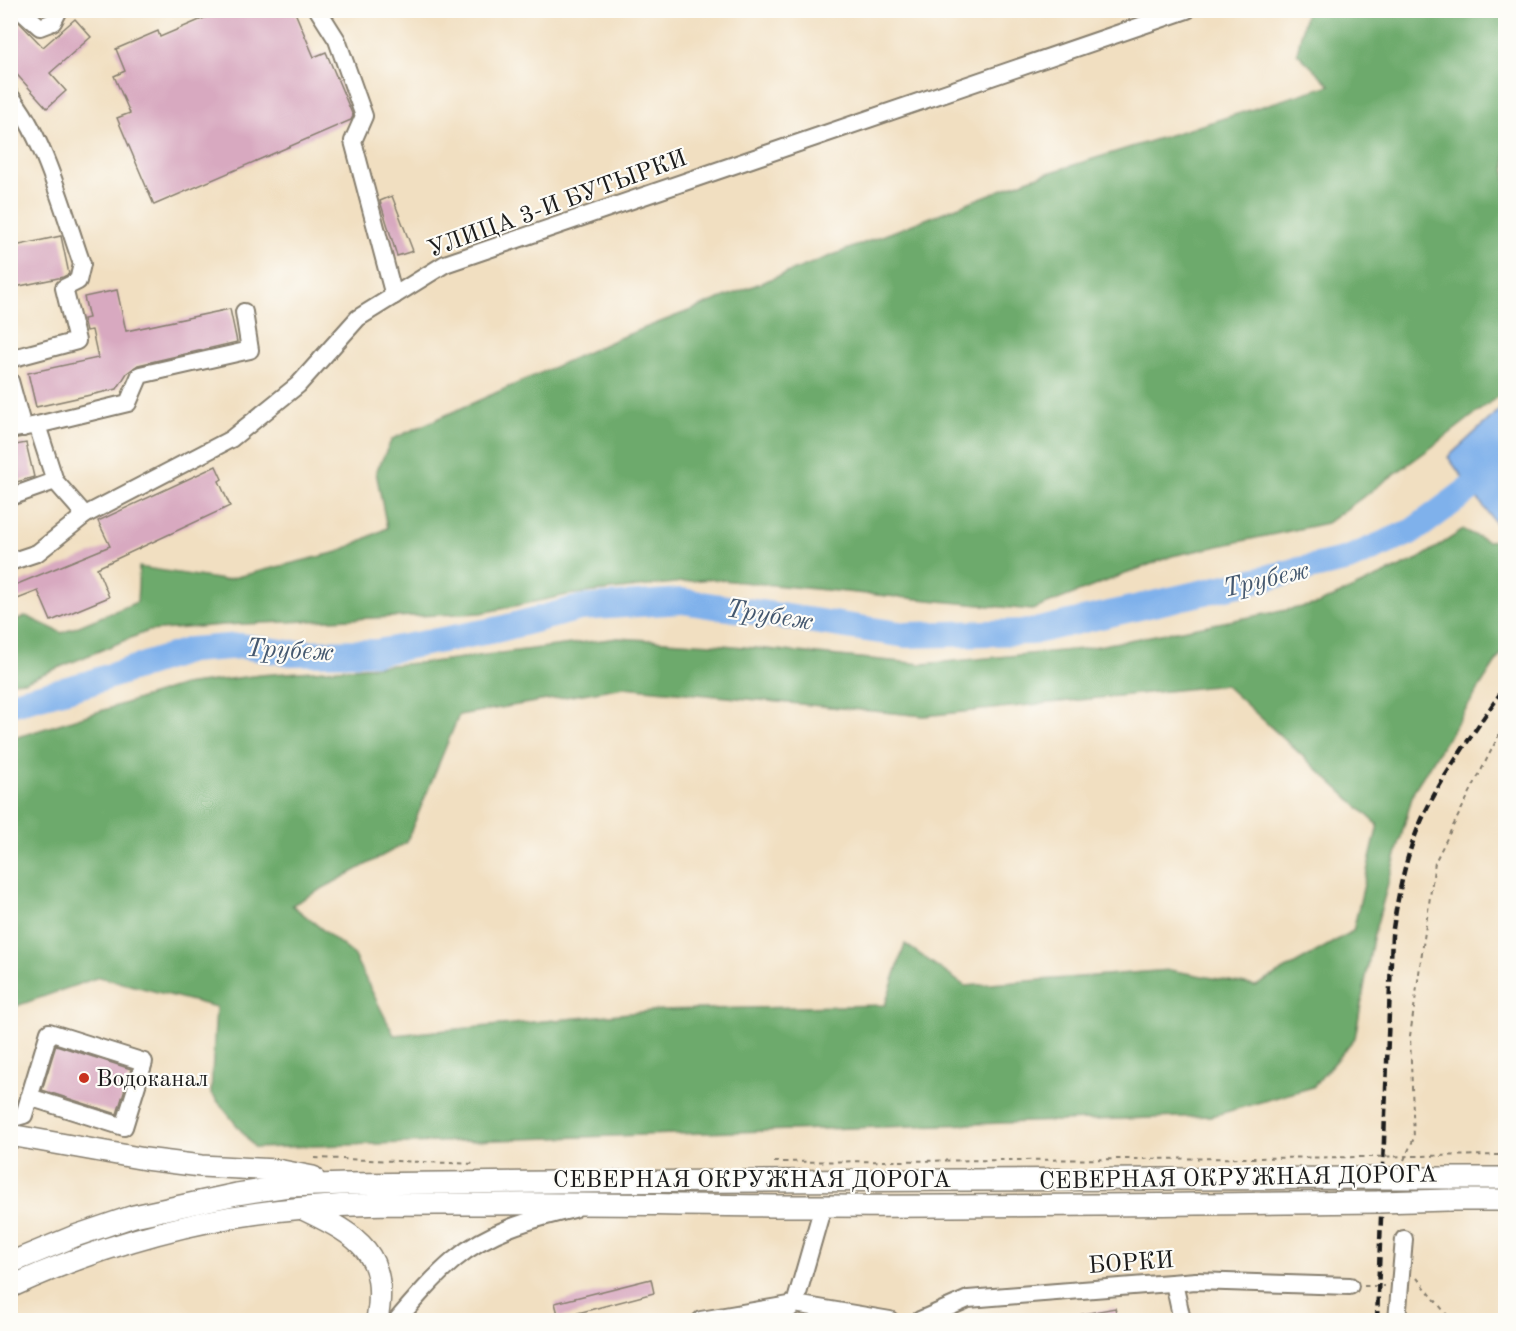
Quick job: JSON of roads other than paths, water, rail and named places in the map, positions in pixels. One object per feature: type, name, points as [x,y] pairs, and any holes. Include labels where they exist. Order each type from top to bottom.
[{"type":"main road","points":[[10,1135],[145,1159],[201,1166],[277,1170],[346,1184]]},
{"type":"main road","name":"СЕВЕРНАЯ ОКРУЖНАЯ ДОРОГА","points":[[10,1263],[75,1236],[134,1216],[184,1204],[290,1186],[1506,1178]]},
{"type":"main road","name":"СЕВЕРНАЯ ОКРУЖНАЯ ДОРОГА","points":[[10,1287],[85,1256],[156,1234],[200,1223],[302,1208],[382,1204],[603,1203],[823,1206],[1506,1200]]},
{"type":"main road","points":[[302,1208],[336,1225],[351,1235],[365,1249],[375,1264],[380,1284],[377,1320]]},
{"type":"street","points":[[21,10],[40,27],[52,22],[59,10]]},
{"type":"street","points":[[318,10],[337,40],[364,116],[353,141],[394,296]]},
{"type":"street","name":"УЛИЦА 3-И БУТЫРКИ","points":[[10,562],[37,553],[86,515],[231,439],[298,385],[358,318],[445,264],[1187,10]]},
{"type":"street","points":[[10,96],[21,108],[46,161],[82,264],[78,281],[64,288],[76,341],[10,359]]},
{"type":"street","points":[[24,428],[128,403],[140,375],[250,350],[244,312]]},
{"type":"street","points":[[10,381],[24,428],[55,481],[86,515]]},
{"type":"street","points":[[10,496],[55,481]]},
{"type":"street","points":[[10,1119],[24,1115],[29,1097],[49,1032],[144,1062],[124,1127],[29,1097]]},
{"type":"street","points":[[397,1320],[430,1282],[456,1258],[490,1237],[531,1219],[603,1203]]},
{"type":"street","points":[[777,1320],[795,1304],[823,1206]]},
{"type":"street","points":[[1397,1320],[1404,1239]]},
{"type":"street","name":"БОРКИ","points":[[920,1320],[968,1299],[1196,1281],[1350,1286]]},
{"type":"street","points":[[1174,1283],[1182,1320]]},
{"type":"street","points":[[701,1320],[795,1304],[890,1320]]},
{"type":"water","points":[[1505,405],[1506,528],[1501,531],[1448,457]]},
{"type":"waterway","name":"Трубеж","points":[[10,704],[86,684],[190,650],[241,646],[290,653],[378,652],[500,629],[580,608],[682,601],[906,635],[1031,632],[1348,559],[1413,531],[1506,462]]},
{"type":"railway","points":[[1377,1320],[1392,935],[1398,898],[1411,848],[1423,816],[1456,758],[1506,685]]},
{"type":"place","name":"Водоканал","points":[[84,1078]]}]
